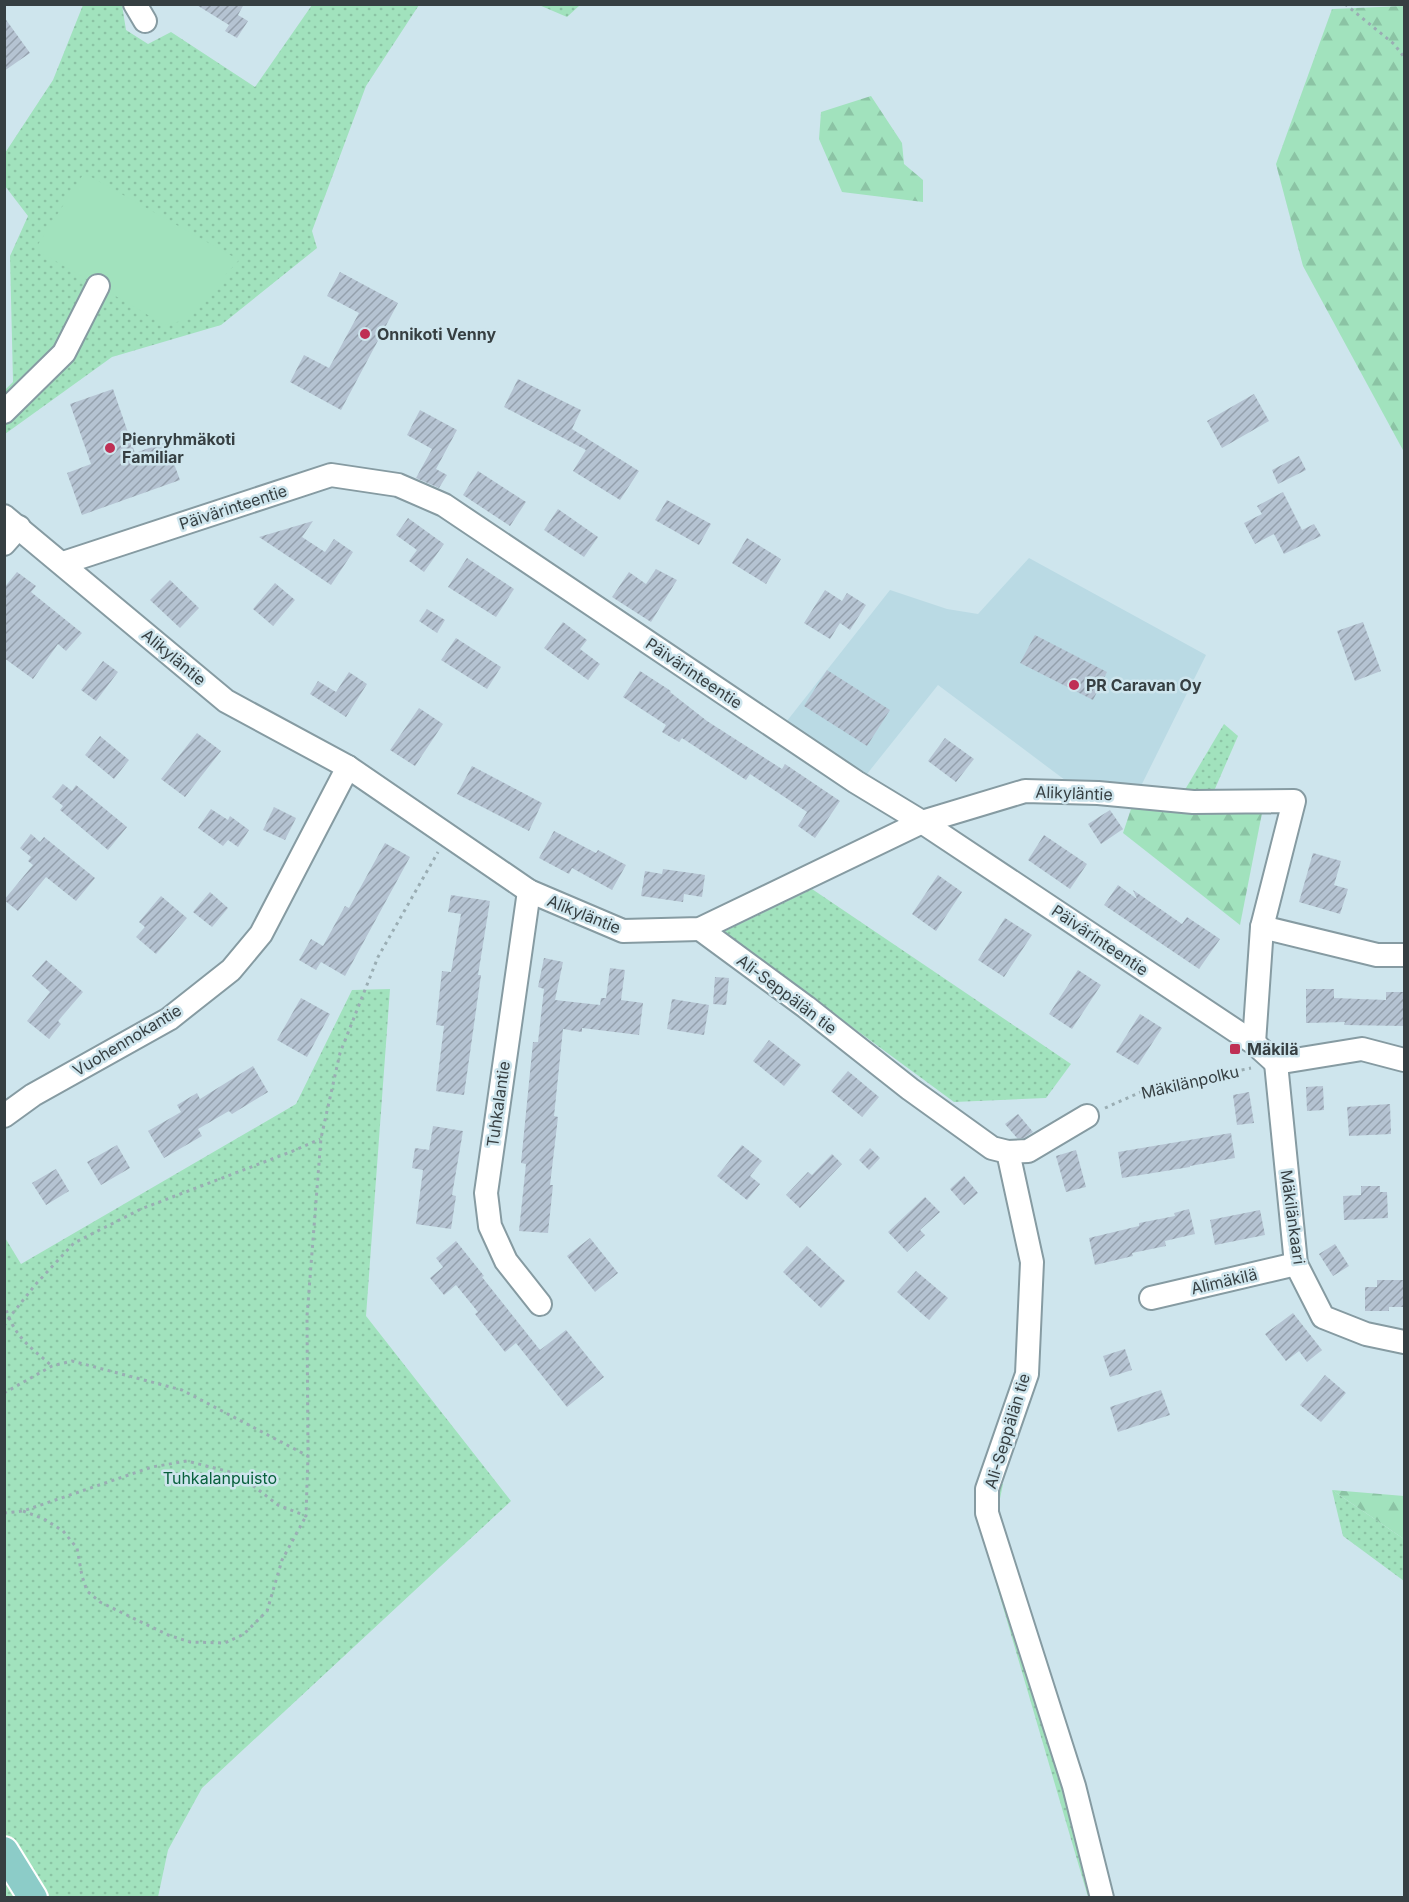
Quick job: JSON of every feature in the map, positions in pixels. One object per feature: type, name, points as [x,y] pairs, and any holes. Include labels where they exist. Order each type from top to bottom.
[{"type":"main road","points":[[4,1851],[33,1898]]},
{"type":"street","points":[[4,412],[64,353],[98,286]]},
{"type":"street","name":"Päivärinteentie","points":[[63,562],[331,475],[398,485],[444,506],[856,783],[922,822],[1254,1043],[1276,1063]]},
{"type":"street","name":"Alikyläntie","points":[[9,529],[63,562],[226,701],[348,767],[529,891],[622,931],[700,929],[922,822],[1025,792],[1098,793],[1193,802],[1294,801],[1262,927]]},
{"type":"street","name":"Vuohennokantie","points":[[4,1116],[33,1095],[169,1019],[231,970],[261,934],[348,767]]},
{"type":"street","name":"Tuhkalantie","points":[[529,891],[486,1193],[490,1226],[506,1261],[540,1304]]},
{"type":"street","points":[[1254,1043],[1262,927],[1377,955],[1404,955]]},
{"type":"street","name":"Ali-Seppälän tie","points":[[700,929],[806,1007],[910,1089],[992,1148],[1008,1152],[1032,1262],[1027,1374],[987,1489],[987,1513],[1074,1786],[1102,1898]]},
{"type":"street","points":[[1276,1063],[1362,1049],[1404,1060]]},
{"type":"street","name":"Mäkilänkaari","points":[[1276,1063],[1296,1264],[1323,1317],[1366,1334],[1404,1342]]},
{"type":"street","points":[[1008,1152],[1028,1150],[1087,1116]]},
{"type":"street","name":"Alimäkilä","points":[[1151,1298],[1296,1264]]},
{"type":"path","points":[[1345,4],[1394,44],[1404,57]]},
{"type":"path","points":[[24,1511],[63,1531],[77,1548],[87,1591],[100,1602],[168,1635],[190,1642],[225,1643],[244,1634],[267,1611],[282,1560],[306,1516],[307,1316],[321,1138],[340,1053],[378,957],[448,835]]},
{"type":"path","name":"Mäkilänpolku","points":[[1087,1116],[1143,1091],[1276,1063]]},
{"type":"path","points":[[4,1326],[35,1285],[74,1243],[141,1209],[293,1151],[321,1138]]},
{"type":"path","points":[[4,1303],[19,1337],[52,1366]]},
{"type":"path","points":[[4,1393],[52,1366],[72,1361],[182,1390],[308,1456]]},
{"type":"path","points":[[4,1514],[24,1511],[152,1467],[187,1461],[238,1474],[278,1505],[306,1516]]},
{"type":"shaded area","points":[[1029,558],[1206,655],[1140,788],[1065,780],[938,685],[863,779],[783,726],[890,590],[947,609],[978,614]]},
{"type":"green space","points":[[83,5],[122,5],[126,30],[148,44],[171,32],[255,87],[312,5],[419,5],[366,86],[312,231],[317,248],[221,325],[112,357],[5,434],[5,390],[13,382],[10,256],[28,216],[5,186],[5,153],[53,80]]},
{"type":"green space","points":[[539,5],[580,5],[567,17]]},
{"type":"green space","points":[[1404,6],[1404,452],[1303,266],[1276,164],[1332,9]]},
{"type":"green space","points":[[871,96],[902,143],[904,164],[923,180],[923,202],[842,192],[819,139],[821,112]]},
{"type":"green space","points":[[84,173],[239,260],[185,320],[165,325],[35,249]]},
{"type":"green space","points":[[1224,724],[1238,736],[1207,807],[1183,793]]},
{"type":"green space","points":[[1135,797],[1263,808],[1240,925],[1123,833]]},
{"type":"green space","points":[[812,889],[1071,1064],[1046,1098],[954,1102],[723,932]]},
{"type":"green space","name":"Tuhkalanpuisto","points":[[390,989],[366,1316],[511,1501],[202,1788],[168,1850],[158,1897],[5,1897],[4,1236],[21,1264],[296,1104],[352,990]]},
{"type":"green space","points":[[1003,1484],[996,1518],[1112,1897],[1088,1897],[978,1522],[976,1486]]},
{"type":"green space","points":[[1332,1490],[1404,1539],[1404,1581],[1343,1536]]},
{"type":"green space","points":[[1332,1490],[1404,1496],[1404,1539]]},
{"type":"building","points":[[195,4],[244,4],[238,15],[248,21],[237,38],[225,31],[229,25]]},
{"type":"building","points":[[4,17],[30,53],[4,71]]},
{"type":"building","name":"Onnikoti Venny","points":[[340,272],[398,303],[341,410],[290,382],[304,355],[329,368],[359,313],[327,296]]},
{"type":"building","points":[[518,379],[581,410],[572,429],[639,471],[620,500],[573,471],[586,450],[504,407]]},
{"type":"building","name":"Pienryhmäkoti Familiar","points":[[113,389],[135,453],[166,442],[180,480],[82,515],[67,473],[91,464],[70,404]]},
{"type":"building","points":[[1254,394],[1269,421],[1222,448],[1207,421]]},
{"type":"building","points":[[420,410],[457,430],[436,469],[447,475],[439,488],[416,478],[432,449],[407,435]]},
{"type":"building","points":[[1299,456],[1306,470],[1278,484],[1272,470]]},
{"type":"building","points":[[478,471],[526,502],[510,526],[463,495]]},
{"type":"building","points":[[1283,492],[1302,530],[1314,524],[1321,536],[1284,554],[1274,534],[1255,544],[1244,523],[1262,514],[1257,506]]},
{"type":"building","points":[[667,500],[711,524],[699,545],[655,520]]},
{"type":"building","points":[[558,509],[598,537],[584,557],[544,530]]},
{"type":"building","points":[[408,518],[444,544],[424,572],[409,561],[417,550],[396,535]]},
{"type":"building","points":[[313,521],[302,537],[325,552],[334,539],[353,552],[331,585],[259,537]]},
{"type":"building","points":[[747,538],[781,559],[766,584],[732,563]]},
{"type":"building","points":[[467,558],[514,589],[496,617],[448,587]]},
{"type":"building","points":[[656,569],[677,580],[651,622],[612,597],[629,572],[646,584]]},
{"type":"building","points":[[17,572],[36,586],[31,592],[82,633],[66,651],[58,644],[33,679],[4,658],[4,588]]},
{"type":"building","points":[[170,580],[199,608],[180,628],[150,600]]},
{"type":"building","points":[[275,583],[295,600],[273,626],[253,609]]},
{"type":"building","points":[[825,590],[842,601],[847,593],[866,605],[850,630],[840,623],[830,639],[804,623]]},
{"type":"building","points":[[427,609],[445,620],[437,633],[419,621]]},
{"type":"building","points":[[563,622],[587,640],[580,649],[600,664],[588,680],[544,648]]},
{"type":"building","points":[[1363,622],[1381,671],[1355,681],[1337,631]]},
{"type":"building","points":[[1035,635],[1107,672],[1093,700],[1020,663]]},
{"type":"building","points":[[456,638],[501,667],[487,689],[441,660]]},
{"type":"building","points":[[103,661],[118,672],[96,701],[81,690]]},
{"type":"building","points":[[827,670],[890,710],[867,746],[804,706]]},
{"type":"building","points":[[640,671],[671,691],[707,721],[782,769],[785,764],[840,801],[815,838],[798,826],[807,812],[750,774],[746,780],[682,738],[679,742],[662,732],[666,725],[623,697]]},
{"type":"building","points":[[349,672],[367,684],[346,717],[310,694],[318,681],[336,692]]},
{"type":"building","points":[[419,708],[443,724],[415,766],[390,750]]},
{"type":"building","points":[[197,733],[221,751],[185,797],[161,779]]},
{"type":"building","points":[[100,736],[129,760],[114,779],[85,755]]},
{"type":"building","points":[[945,738],[974,759],[956,782],[928,761]]},
{"type":"building","points":[[472,766],[542,803],[529,831],[457,794]]},
{"type":"building","points":[[63,784],[72,791],[76,785],[127,827],[108,850],[60,810],[63,806],[52,797]]},
{"type":"building","points":[[274,807],[296,818],[285,840],[263,830]]},
{"type":"building","points":[[211,809],[228,820],[230,816],[249,830],[238,847],[228,840],[223,846],[198,828]]},
{"type":"building","points":[[1110,810],[1123,829],[1101,844],[1088,824]]},
{"type":"building","points":[[554,831],[596,853],[598,850],[626,865],[612,890],[572,868],[569,874],[539,858]]},
{"type":"building","points":[[31,834],[40,842],[44,837],[95,878],[76,901],[46,877],[18,911],[4,900],[33,865],[28,861],[31,857],[20,848]]},
{"type":"building","points":[[1044,835],[1087,864],[1070,889],[1028,860]]},
{"type":"building","points":[[385,843],[410,857],[345,976],[321,962],[316,970],[299,960],[311,939],[323,946],[345,906],[349,908]]},
{"type":"building","points":[[1313,853],[1341,861],[1334,885],[1348,889],[1340,914],[1299,902]]},
{"type":"building","points":[[663,869],[705,875],[702,897],[684,894],[683,902],[641,896],[645,871],[662,874]]},
{"type":"building","points":[[938,875],[962,892],[936,931],[912,914]]},
{"type":"building","points":[[1118,885],[1137,899],[1133,890],[1182,924],[1187,917],[1220,939],[1199,969],[1104,905]]},
{"type":"building","points":[[210,892],[228,908],[212,927],[193,912]]},
{"type":"building","points":[[451,895],[490,901],[478,975],[481,975],[464,1095],[436,1091],[444,1026],[436,1025],[442,971],[451,972],[461,914],[448,912]]},
{"type":"building","points":[[161,896],[187,918],[156,954],[136,937],[145,927],[139,922]]},
{"type":"building","points":[[1005,918],[1032,935],[1004,977],[978,960]]},
{"type":"building","points":[[544,958],[563,962],[555,1000],[600,1005],[601,998],[606,998],[610,968],[625,970],[621,1000],[643,1003],[639,1035],[582,1028],[582,1032],[563,1029],[554,1116],[558,1117],[550,1185],[553,1185],[548,1233],[519,1231],[526,1164],[521,1163],[533,1042],[538,1042],[544,989],[538,987]]},
{"type":"building","points":[[46,960],[83,992],[58,1021],[61,1024],[49,1039],[27,1021],[50,992],[32,976]]},
{"type":"building","points":[[1078,970],[1101,985],[1072,1029],[1049,1014]]},
{"type":"building","points":[[715,977],[729,978],[726,1005],[713,1004]]},
{"type":"building","points":[[1306,989],[1334,989],[1334,998],[1386,1000],[1386,992],[1404,992],[1404,1026],[1344,1025],[1345,1022],[1306,1023]]},
{"type":"building","points":[[301,998],[330,1014],[307,1057],[277,1040]]},
{"type":"building","points":[[672,999],[709,1005],[704,1035],[667,1029]]},
{"type":"building","points":[[1140,1014],[1162,1028],[1138,1065],[1116,1052]]},
{"type":"building","points":[[769,1040],[801,1065],[784,1086],[753,1061]]},
{"type":"building","points":[[253,1066],[268,1092],[232,1114],[229,1111],[198,1129],[202,1136],[164,1158],[148,1131],[181,1112],[177,1105],[197,1093],[200,1099]]},
{"type":"building","points":[[848,1071],[879,1097],[862,1117],[831,1091]]},
{"type":"building","points":[[1323,1086],[1324,1110],[1307,1111],[1306,1087]]},
{"type":"building","points":[[1249,1092],[1254,1123],[1237,1125],[1233,1095]]},
{"type":"building","points":[[1390,1104],[1391,1134],[1349,1136],[1347,1107]]},
{"type":"building","points":[[1018,1114],[1033,1132],[1024,1138],[1017,1138],[1005,1124]]},
{"type":"building","points":[[433,1126],[463,1131],[452,1195],[456,1196],[451,1229],[416,1224],[423,1170],[412,1168],[415,1148],[429,1150]]},
{"type":"building","points":[[1231,1133],[1235,1158],[1122,1178],[1118,1152]]},
{"type":"building","points":[[117,1145],[130,1168],[101,1185],[87,1162]]},
{"type":"building","points":[[742,1145],[762,1161],[750,1176],[760,1184],[747,1200],[717,1176]]},
{"type":"building","points":[[870,1148],[880,1158],[869,1170],[859,1160]]},
{"type":"building","points":[[1076,1150],[1086,1187],[1066,1192],[1056,1156]]},
{"type":"building","points":[[832,1154],[842,1164],[800,1208],[786,1195],[808,1172],[812,1175]]},
{"type":"building","points":[[56,1169],[69,1191],[46,1205],[32,1183]]},
{"type":"building","points":[[964,1176],[978,1193],[964,1205],[950,1189]]},
{"type":"building","points":[[1361,1186],[1380,1186],[1380,1192],[1387,1192],[1388,1218],[1344,1220],[1343,1196],[1361,1195]]},
{"type":"building","points":[[925,1197],[940,1212],[920,1230],[925,1235],[907,1252],[888,1232]]},
{"type":"building","points":[[1189,1209],[1195,1234],[1165,1241],[1166,1246],[1132,1253],[1133,1256],[1095,1265],[1089,1238],[1139,1226],[1139,1223],[1175,1216],[1174,1213]]},
{"type":"building","points":[[1260,1210],[1265,1235],[1215,1245],[1210,1220]]},
{"type":"building","points":[[590,1238],[618,1273],[595,1292],[567,1256]]},
{"type":"building","points":[[456,1241],[540,1350],[566,1330],[604,1377],[567,1407],[516,1343],[505,1352],[475,1314],[478,1312],[456,1285],[444,1295],[430,1278],[443,1267],[436,1258]]},
{"type":"building","points":[[1335,1244],[1349,1266],[1333,1276],[1319,1254]]},
{"type":"building","points":[[807,1246],[845,1281],[821,1308],[783,1272]]},
{"type":"building","points":[[916,1271],[948,1298],[929,1320],[897,1292]]},
{"type":"building","points":[[1377,1280],[1404,1280],[1404,1307],[1389,1307],[1389,1311],[1365,1311],[1365,1287],[1377,1287]]},
{"type":"building","points":[[1293,1313],[1322,1350],[1307,1362],[1299,1351],[1286,1361],[1265,1334]]},
{"type":"building","points":[[1125,1349],[1132,1370],[1110,1377],[1103,1356]]},
{"type":"building","points":[[1325,1375],[1346,1393],[1321,1422],[1300,1405]]},
{"type":"building","points":[[1161,1390],[1170,1415],[1118,1432],[1110,1407]]},
{"type":"place","name":"Onnikoti Venny","points":[[365,334]]},
{"type":"place","name":"Pienryhmäkoti Familiar","points":[[110,448]]},
{"type":"place","name":"PR Caravan Oy","points":[[1074,685]]},
{"type":"place","name":"Mäkilä","points":[[1235,1049]]}]
